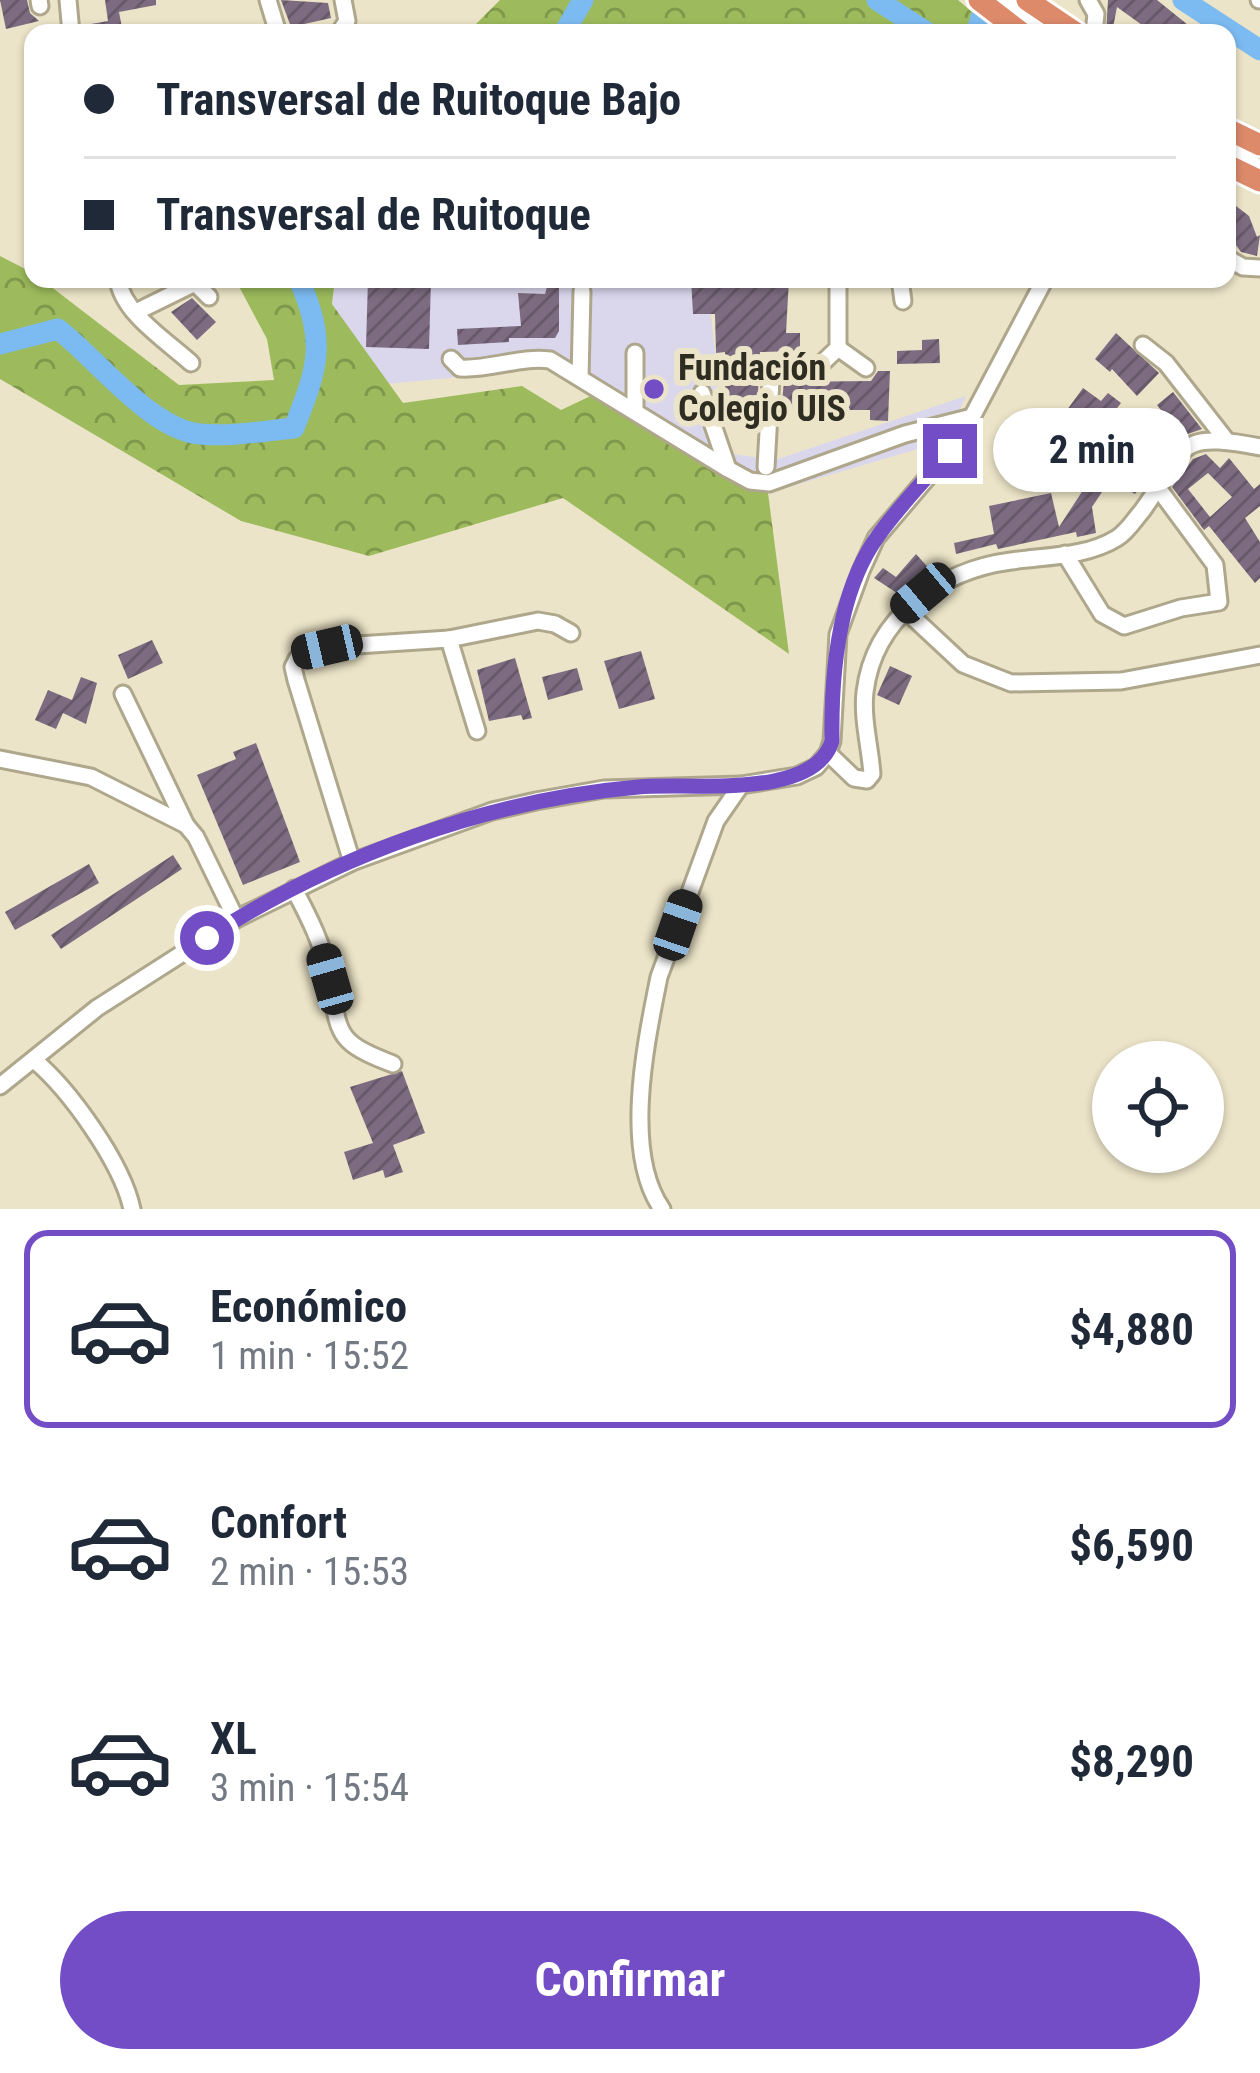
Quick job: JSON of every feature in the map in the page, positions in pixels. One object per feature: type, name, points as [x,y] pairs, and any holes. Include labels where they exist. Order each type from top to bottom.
[{"type":"highway","points":[[979,0],[1049,24]]},
{"type":"street","points":[[326,0],[345,8]]},
{"type":"street","points":[[996,0],[1016,13]]},
{"type":"street","points":[[1250,169],[1260,191]]},
{"type":"street","points":[[119,288],[136,312],[191,364]]},
{"type":"street","points":[[136,312],[180,288]]},
{"type":"street","points":[[200,288],[209,297]]},
{"type":"street","points":[[766,466],[771,379],[779,368],[817,368],[838,348],[838,288]]},
{"type":"street","points":[[901,288],[903,301]]},
{"type":"street","points":[[0,1086],[98,1007],[236,920],[352,862],[493,811],[536,801],[659,785],[741,785],[797,776],[816,767],[828,753],[838,634],[860,571],[876,538],[950,451],[972,417],[1041,288]]},
{"type":"street","points":[[580,378],[582,291]]},
{"type":"street","points":[[1142,344],[1166,364],[1226,440]]},
{"type":"street","points":[[838,348],[866,368]]},
{"type":"street","points":[[635,353],[635,411]]},
{"type":"street","points":[[451,359],[460,368],[474,369],[550,360],[750,481],[769,483],[905,434],[972,417]]},
{"type":"street","points":[[702,393],[728,469]]},
{"type":"street","points":[[828,753],[854,778],[867,780],[872,774],[864,696],[868,676],[904,609],[956,575],[999,562],[1065,554],[1111,542],[1127,531],[1177,453],[1203,440],[1260,447]]},
{"type":"street","points":[[1065,554],[1102,614],[1124,626],[1219,602],[1215,565],[1158,488]]},
{"type":"street","points":[[904,609],[963,664],[998,681],[1071,684],[1162,674],[1214,660],[1260,655]]},
{"type":"street","points":[[352,862],[296,680],[297,658],[327,647],[449,639],[538,621],[571,633]]},
{"type":"street","points":[[449,639],[477,731]]},
{"type":"street","points":[[123,694],[236,920]]},
{"type":"street","points":[[0,759],[92,777],[186,825]]},
{"type":"street","points":[[662,1209],[646,1179],[640,1141],[659,977],[716,821],[741,785]]},
{"type":"street","points":[[293,889],[321,950],[335,1024],[349,1041],[393,1064]]},
{"type":"street","points":[[34,1060],[52,1076],[115,1166],[132,1209]]},
{"type":"shaded area","name":"Fundación Colegio UIS","points":[[334,288],[708,288],[726,453],[775,460],[966,396],[945,441],[768,493],[730,482],[698,455],[550,368],[387,384],[332,304]]},
{"type":"green space","points":[[500,0],[958,0],[986,24],[710,24],[476,24]]},
{"type":"green space","points":[[0,256],[24,268],[24,288],[53,288],[179,385],[274,380],[267,339],[240,288],[334,288],[332,304],[403,403],[522,386],[561,410],[597,393],[698,455],[730,482],[768,493],[789,654],[563,498],[369,556],[241,521],[0,379]]},
{"type":"building","points":[[0,0],[27,0],[30,13],[39,21],[6,29]]},
{"type":"building","points":[[105,0],[156,0],[156,5],[119,12],[121,24],[91,24],[108,21]]},
{"type":"building","points":[[281,0],[328,3],[331,18],[290,24]]},
{"type":"building","points":[[1108,0],[1157,0],[1187,24],[1141,24],[1117,7],[1114,24],[1107,24]]},
{"type":"building","points":[[1236,206],[1249,216],[1257,237],[1260,235],[1257,256],[1241,252],[1236,245]]},
{"type":"building","points":[[368,288],[431,288],[429,349],[366,347]]},
{"type":"building","points":[[547,288],[559,288],[555,338],[458,345],[457,329],[521,326],[518,293],[545,294]]},
{"type":"building","points":[[692,288],[788,288],[786,333],[800,333],[800,351],[760,352],[757,412],[725,412],[725,352],[716,353],[715,314],[693,314]]},
{"type":"building","points":[[192,298],[216,322],[197,340],[171,312]]},
{"type":"building","points":[[1116,333],[1159,373],[1137,396],[1112,369],[1095,359]]},
{"type":"building","points":[[939,339],[940,363],[897,364],[897,351],[922,350],[922,340]]},
{"type":"building","points":[[878,371],[890,371],[888,421],[870,420],[870,410],[781,410],[784,382],[871,381]]},
{"type":"building","points":[[1083,388],[1101,401],[1108,393],[1121,403],[1095,437],[1112,449],[1131,422],[1143,430],[1128,450],[1154,469],[1135,494],[1110,480],[1092,507],[1096,533],[1077,537],[1076,532],[998,549],[996,544],[956,554],[954,543],[994,534],[989,506],[1051,493],[1059,527],[1100,464],[1076,448],[1068,459],[1055,450],[1074,421],[1064,414]]},
{"type":"building","points":[[1173,392],[1202,429],[1185,435],[1180,425],[1173,435],[1160,420],[1164,414],[1157,405]]},
{"type":"building","points":[[1206,454],[1220,468],[1229,458],[1254,489],[1260,484],[1260,506],[1245,518],[1260,542],[1260,578],[1255,583],[1209,526],[1204,530],[1172,487],[1193,459]],"holes":[[[1208,473],[1232,497],[1210,517],[1188,489]]]},
{"type":"building","points":[[916,554],[934,574],[903,597],[874,578],[883,568],[896,577]]},
{"type":"building","points":[[152,640],[163,663],[128,679],[118,655]]},
{"type":"building","points":[[641,651],[655,699],[619,709],[604,661]]},
{"type":"building","points":[[515,658],[532,718],[523,720],[521,715],[489,721],[477,670]]},
{"type":"building","points":[[890,666],[912,676],[899,705],[877,695]]},
{"type":"building","points":[[577,668],[583,690],[548,700],[542,677]]},
{"type":"building","points":[[81,677],[97,683],[86,724],[63,713],[56,729],[35,720],[48,690],[72,700]]},
{"type":"building","points":[[256,743],[300,862],[243,885],[197,775],[236,759],[233,752]]},
{"type":"building","points":[[173,855],[182,869],[61,949],[51,935]]},
{"type":"building","points":[[89,864],[99,883],[15,930],[5,912]]},
{"type":"building","points":[[402,1071],[425,1133],[393,1145],[403,1172],[385,1178],[383,1170],[353,1180],[344,1152],[373,1143],[350,1087]]},
{"type":"waterway","points":[[569,24],[583,0]]},
{"type":"waterway","points":[[877,0],[914,24]]},
{"type":"waterway","points":[[979,24],[987,0]]},
{"type":"waterway","points":[[1183,0],[1220,24]]},
{"type":"waterway","points":[[1236,34],[1260,50]]},
{"type":"waterway","points":[[0,344],[58,329],[144,407],[181,430],[223,435],[294,428],[316,354],[313,320],[303,288]]},
{"type":"place","name":"Fundación Colegio UIS","points":[[654,389]]},
{"type":"route","points":[[207,938],[352,862],[493,811],[604,790],[741,785],[797,776],[816,767],[832,741],[838,634],[860,571],[876,538],[950,451]]}]
